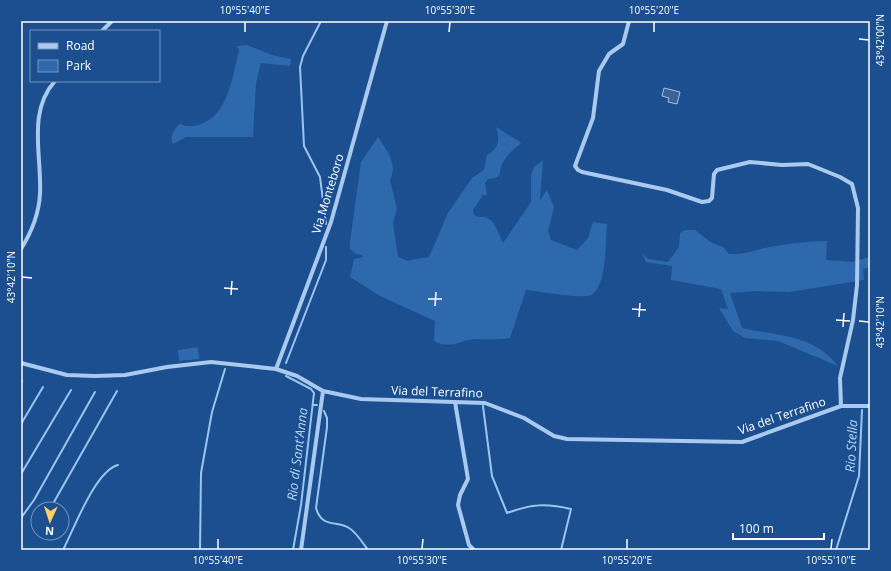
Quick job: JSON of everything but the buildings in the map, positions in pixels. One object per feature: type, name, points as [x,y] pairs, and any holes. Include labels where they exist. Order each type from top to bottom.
[{"type":"street","points":[[103,30],[112,21]]},
{"type":"street","name":"Via Monteboro","points":[[276,368],[331,222],[388,21]]},
{"type":"street","points":[[629,21],[623,44],[609,54],[599,71],[593,118],[575,166],[582,172],[667,190],[702,202],[709,201],[712,198],[714,174],[717,170],[750,162],[782,165],[808,164],[840,177],[852,184],[858,208],[858,285],[840,378],[842,406]]},
{"type":"street","points":[[21,249],[32,226],[39,200],[40,174],[38,123],[40,107],[48,91],[55,82]]},
{"type":"street","name":"Via del Terrafino","points":[[21,363],[67,375],[95,376],[125,375],[167,367],[211,362],[276,368],[297,376],[323,391],[361,399],[485,403],[524,418],[554,436],[567,439],[724,443],[742,442],[757,438],[842,406],[870,406]]},
{"type":"street","points":[[301,550],[323,391]]},
{"type":"street","points":[[455,402],[468,479],[460,495],[458,505],[469,545],[474,550]]},
{"type":"green space","points":[[247,45],[272,55],[291,59],[290,66],[261,63],[256,83],[253,137],[186,137],[173,144],[173,133],[180,124],[185,126],[198,125],[210,119],[217,112],[228,93],[239,50],[237,46]]},
{"type":"green space","points":[[496,127],[521,144],[510,152],[505,159],[501,166],[499,176],[488,179],[485,183],[487,195],[483,195],[473,210],[474,215],[485,217],[493,222],[503,243],[531,202],[531,175],[534,167],[543,160],[540,200],[547,190],[554,207],[548,231],[551,240],[577,250],[588,238],[593,222],[607,224],[602,277],[599,286],[594,293],[587,296],[526,290],[510,338],[476,339],[451,345],[440,344],[434,341],[435,321],[380,296],[350,277],[354,259],[363,257],[350,249],[361,162],[378,137],[388,152],[393,168],[390,180],[397,209],[393,223],[398,257],[408,261],[429,257],[448,213],[472,178],[484,170],[487,155],[494,150],[498,143]]},
{"type":"green space","points":[[685,230],[695,230],[712,243],[723,247],[729,254],[743,253],[789,244],[827,241],[826,260],[853,262],[870,257],[870,267],[863,269],[864,280],[789,292],[757,291],[730,293],[742,328],[781,335],[806,342],[828,356],[838,366],[778,341],[745,338],[733,331],[719,308],[728,309],[721,289],[671,280],[672,266],[646,262],[642,253],[648,259],[668,262],[679,247],[680,233]]},
{"type":"green space","points":[[198,347],[199,359],[179,361],[178,350]]},
{"type":"shaded area","points":[[664,88],[680,92],[677,104],[668,102],[669,98],[662,96]]},
{"type":"waterway","name":"Rio di Sant'Anna","points":[[321,21],[303,56],[300,67],[304,146],[320,177],[326,224]]},
{"type":"waterway","name":"Rio di Sant'Anna","points":[[286,363],[326,260],[326,247]]},
{"type":"waterway","points":[[200,550],[201,473],[212,412],[225,369]]},
{"type":"waterway","name":"Rio di Sant'Anna","points":[[286,376],[311,389],[314,393],[301,505],[293,550]]},
{"type":"waterway","points":[[21,424],[43,387]]},
{"type":"waterway","points":[[21,474],[71,390]]},
{"type":"waterway","points":[[55,501],[117,391]]},
{"type":"waterway","points":[[21,518],[34,500],[95,392]]},
{"type":"waterway","points":[[483,406],[492,476],[507,513],[539,505],[571,509],[561,550]]},
{"type":"waterway","name":"Rio Stella","points":[[836,550],[859,476],[862,410]]},
{"type":"waterway","points":[[324,411],[327,418],[327,427],[316,508],[322,519],[352,530],[368,550]]},
{"type":"waterway","points":[[63,550],[93,489],[109,470],[118,465]]}]
